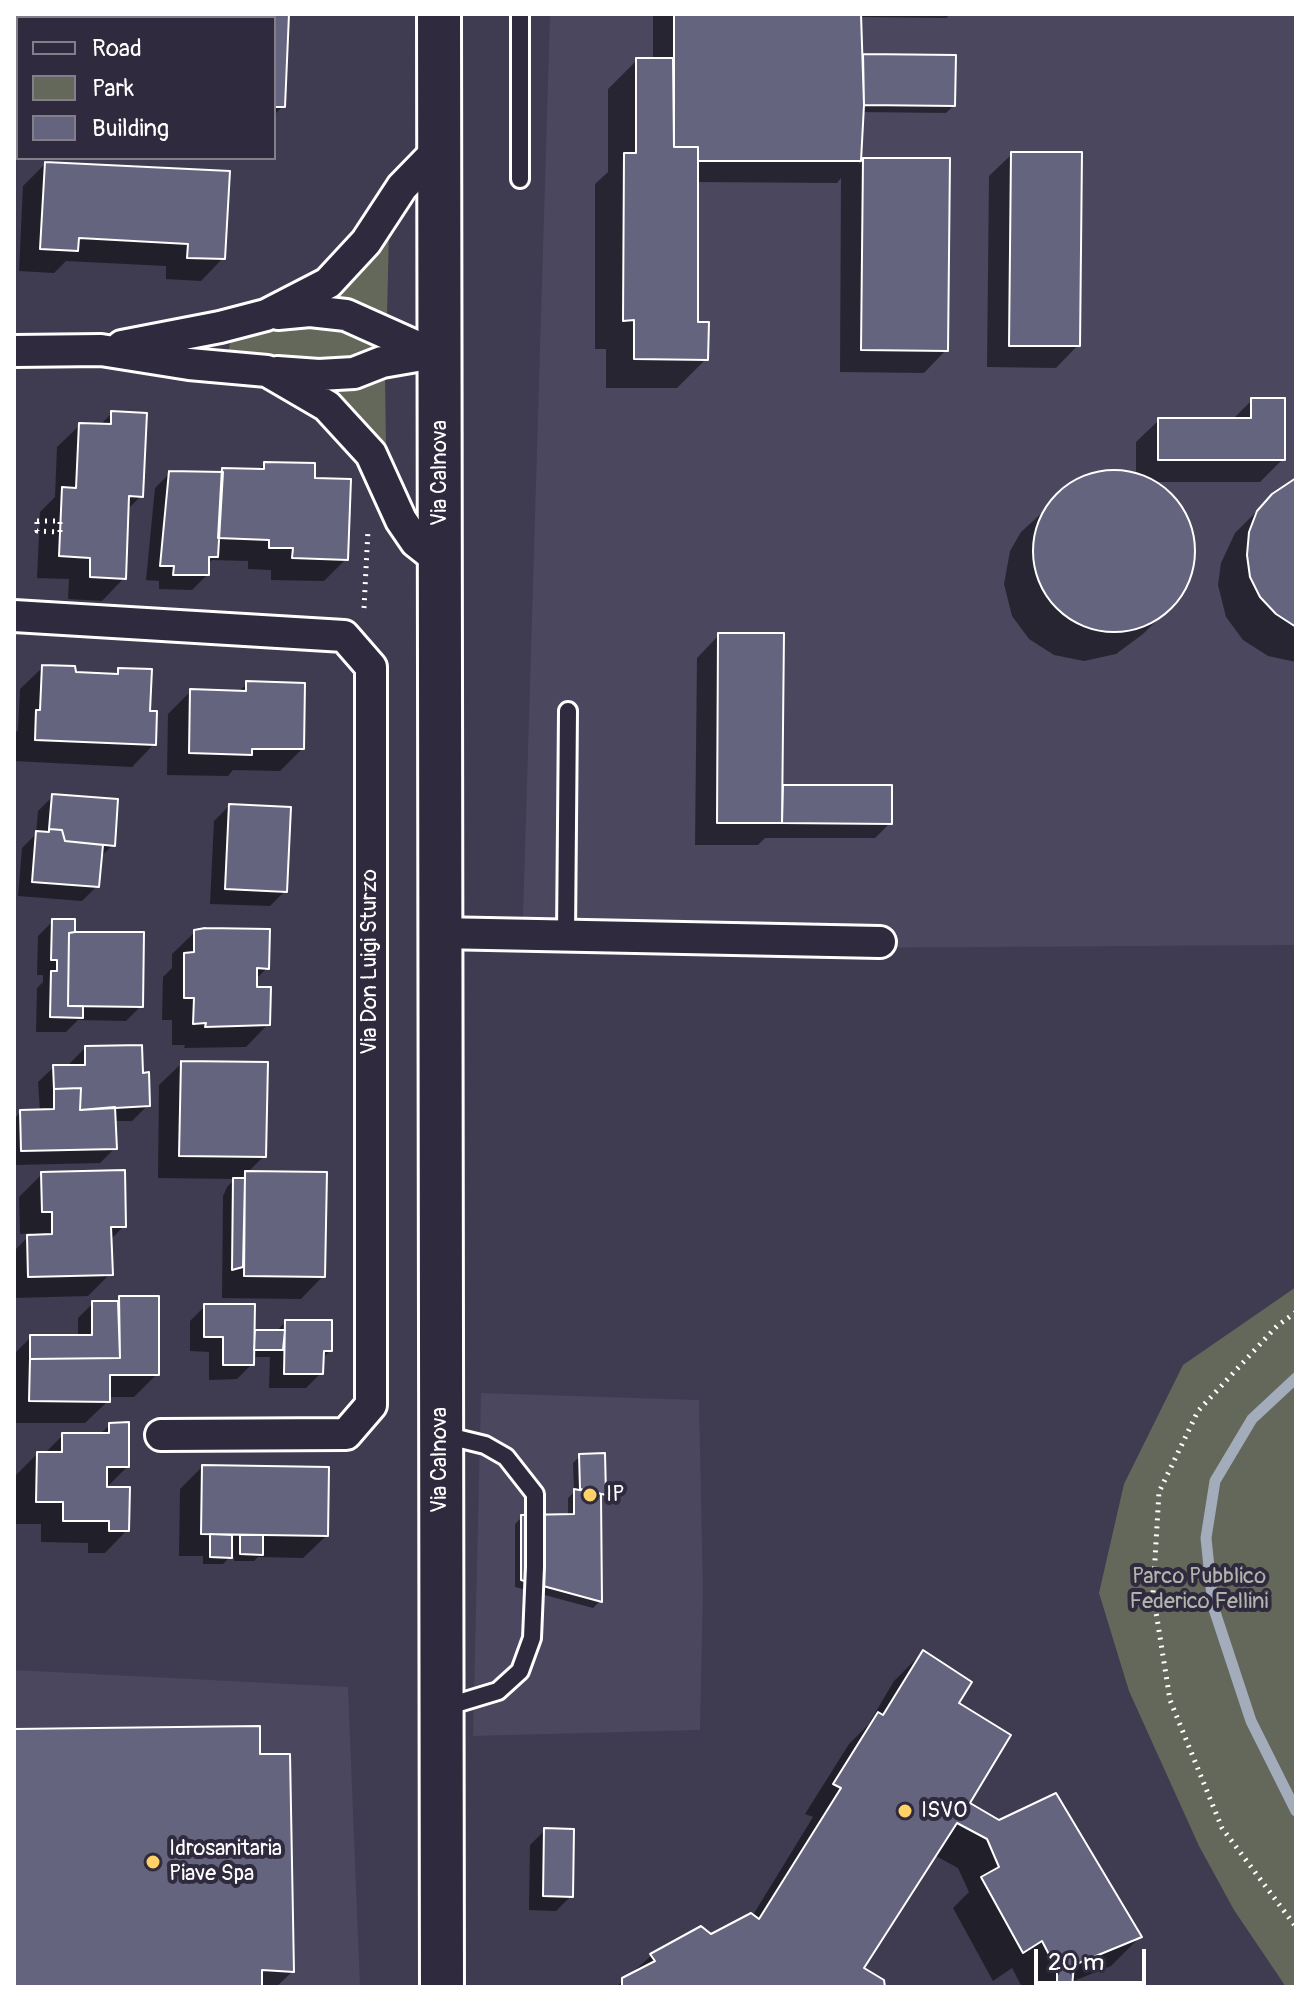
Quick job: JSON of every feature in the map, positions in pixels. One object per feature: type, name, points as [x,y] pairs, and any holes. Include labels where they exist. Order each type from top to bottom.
[{"type":"main road","name":"Via Calnova","points":[[439,14],[442,1987]]},
{"type":"street","points":[[266,315],[328,283],[366,242],[402,187],[438,150]]},
{"type":"street","points":[[101,350],[266,315],[310,311],[346,315],[413,345],[440,352]]},
{"type":"street","points":[[14,351],[101,350],[189,364],[319,375],[354,373],[382,362],[440,352]]},
{"type":"street","points":[[267,371],[327,406],[371,454],[401,520],[416,542],[440,561]]},
{"type":"street","name":"Via Don Luigi Sturzo","points":[[14,616],[344,636],[371,667],[371,1405],[346,1434],[161,1435]]},
{"type":"street","points":[[439,933],[880,942]]},
{"type":"lane","points":[[520,14],[520,179]]},
{"type":"lane","points":[[566,935],[568,711]]},
{"type":"lane","points":[[440,1434],[485,1445],[506,1457],[535,1494],[532,1638],[520,1671],[498,1691],[440,1708]]},
{"type":"path","points":[[37,521],[60,521],[60,532],[37,531],[37,521]]},
{"type":"path","points":[[364,616],[368,524]]},
{"type":"path","points":[[1296,1312],[1277,1326],[1198,1411],[1159,1492],[1153,1593],[1170,1700],[1222,1828],[1296,1927]]},
{"type":"shaded area","points":[[550,14],[1296,14],[1296,945],[522,950]]},
{"type":"shaded area","name":"IP","points":[[481,1393],[699,1400],[703,1590],[700,1730],[473,1736]]},
{"type":"shaded area","name":"Idrosanitaria Piave Spa","points":[[14,1670],[348,1687],[360,1987],[14,1987]]},
{"type":"green space","points":[[389,231],[387,315],[368,306],[330,297]]},
{"type":"green space","points":[[288,326],[337,326],[385,345],[358,359],[318,361],[229,350],[230,342]]},
{"type":"green space","points":[[385,373],[386,448],[344,401],[323,386]]},
{"type":"green space","name":"Parco Pubblico Federico Fellini","points":[[1296,1287],[1296,1987],[1286,1987],[1234,1910],[1199,1846],[1129,1691],[1099,1593],[1124,1484],[1183,1365]]},
{"type":"building","points":[[289,14],[285,107],[276,107],[276,16],[101,16]]},
{"type":"building","points":[[674,14],[861,14],[864,105],[861,161],[698,161],[698,147],[674,147]]},
{"type":"building","points":[[863,54],[956,55],[955,106],[864,105]]},
{"type":"building","points":[[636,58],[673,58],[674,147],[698,147],[698,322],[709,322],[708,360],[634,359],[634,320],[623,321],[624,153],[636,153]]},
{"type":"building","points":[[1011,152],[1082,152],[1080,346],[1009,346]]},
{"type":"building","points":[[863,158],[950,158],[948,351],[861,350]]},
{"type":"building","points":[[45,162],[230,171],[225,259],[187,258],[188,244],[79,238],[78,251],[40,249]]},
{"type":"building","points":[[1251,398],[1285,398],[1285,460],[1158,460],[1158,418],[1251,418]]},
{"type":"building","points":[[111,411],[147,413],[143,497],[129,496],[126,579],[90,577],[90,558],[59,556],[62,487],[76,488],[79,423],[111,424]]},
{"type":"building","points":[[264,462],[315,463],[315,478],[351,479],[348,560],[292,558],[293,548],[269,548],[269,540],[218,538],[222,468],[264,469]]},
{"type":"building","points":[[1114,470],[1145,476],[1171,494],[1189,520],[1195,551],[1189,582],[1171,608],[1145,626],[1114,632],[1083,626],[1057,608],[1039,582],[1033,551],[1039,520],[1057,494],[1083,476]]},
{"type":"building","points":[[169,471],[223,472],[218,557],[209,557],[209,575],[173,575],[174,566],[160,566]]},
{"type":"building","points":[[1296,478],[1296,627],[1276,614],[1260,597],[1250,577],[1247,555],[1249,532],[1257,511],[1272,494]]},
{"type":"building","points":[[718,633],[784,633],[782,823],[717,823]]},
{"type":"building","points":[[42,665],[75,666],[76,672],[118,674],[118,668],[152,669],[150,711],[157,711],[156,745],[35,740]]},
{"type":"building","points":[[246,681],[305,683],[304,749],[252,749],[252,755],[189,753],[190,689],[246,691]]},
{"type":"building","points":[[783,785],[892,785],[892,824],[782,823]]},
{"type":"building","points":[[52,794],[118,799],[115,846],[65,841],[62,830],[49,829]]},
{"type":"building","points":[[229,804],[291,807],[287,892],[225,889]]},
{"type":"building","points":[[49,829],[62,830],[65,841],[103,845],[99,887],[32,882],[36,831],[49,832]]},
{"type":"building","points":[[52,919],[75,919],[75,932],[69,933],[68,1006],[83,1006],[83,1018],[50,1017],[51,971],[57,971],[57,960],[51,960]]},
{"type":"building","points":[[270,929],[269,969],[257,968],[257,987],[271,987],[270,1025],[205,1027],[206,1023],[193,1024],[194,998],[184,998],[184,953],[194,952],[194,930]]},
{"type":"building","points":[[144,932],[143,1007],[68,1006],[69,933]]},
{"type":"building","points":[[142,1045],[143,1073],[149,1072],[150,1106],[80,1110],[81,1088],[54,1089],[53,1065],[85,1065],[85,1046]]},
{"type":"building","points":[[181,1061],[268,1062],[266,1157],[179,1156]]},
{"type":"building","points":[[81,1088],[80,1110],[115,1107],[117,1149],[21,1151],[20,1110],[54,1109],[54,1089]]},
{"type":"building","points":[[125,1170],[126,1227],[111,1227],[113,1275],[28,1277],[27,1235],[52,1234],[52,1212],[42,1212],[41,1172]]},
{"type":"building","points":[[245,1171],[327,1172],[325,1277],[244,1276]]},
{"type":"building","points":[[233,1178],[245,1178],[243,1267],[232,1270]]},
{"type":"building","points":[[119,1296],[159,1296],[159,1375],[110,1375],[110,1402],[29,1401],[30,1359],[120,1358]]},
{"type":"building","points":[[92,1301],[118,1301],[120,1358],[30,1359],[30,1335],[92,1335]]},
{"type":"building","points":[[204,1304],[255,1304],[254,1365],[223,1365],[223,1337],[204,1337]]},
{"type":"building","points":[[285,1320],[332,1320],[332,1351],[324,1351],[323,1374],[284,1374]]},
{"type":"building","points":[[255,1330],[285,1330],[283,1350],[254,1350]]},
{"type":"building","points":[[129,1422],[129,1467],[107,1467],[107,1487],[130,1487],[129,1531],[109,1531],[109,1521],[63,1521],[63,1502],[36,1502],[37,1452],[62,1452],[62,1433],[109,1433],[109,1423]]},
{"type":"building","points":[[605,1453],[606,1495],[580,1489],[579,1454]]},
{"type":"building","points":[[202,1465],[329,1467],[328,1536],[201,1534]]},
{"type":"building","points":[[574,1489],[601,1494],[602,1602],[521,1580],[521,1515],[574,1514]]},
{"type":"building","points":[[210,1534],[232,1535],[232,1558],[210,1557]]},
{"type":"building","points":[[240,1535],[263,1535],[263,1555],[240,1554]]},
{"type":"building","name":"ISVO","points":[[923,1650],[972,1682],[959,1703],[1011,1735],[970,1803],[999,1820],[1056,1793],[1142,1937],[1074,1965],[1072,1987],[1057,1987],[1057,1970],[1042,1941],[1023,1953],[981,1877],[999,1867],[987,1839],[957,1823],[864,1968],[884,1980],[885,1987],[622,1987],[622,1978],[655,1961],[650,1954],[701,1926],[711,1934],[751,1913],[759,1919],[841,1788],[833,1784],[878,1712],[883,1715]]},
{"type":"building","name":"Idrosanitaria Piave Spa","points":[[260,1726],[260,1754],[290,1754],[294,1972],[262,1970],[262,1987],[14,1987],[14,1729]]},
{"type":"building","points":[[544,1828],[574,1829],[573,1897],[543,1896]]},
{"type":"waterway","points":[[1296,1378],[1252,1419],[1215,1481],[1206,1538],[1213,1606],[1251,1721],[1296,1811]]},
{"type":"place","name":"IP","points":[[590,1495]]},
{"type":"place","name":"ISVO","points":[[905,1811]]},
{"type":"place","name":"Idrosanitaria Piave Spa","points":[[153,1862]]}]
